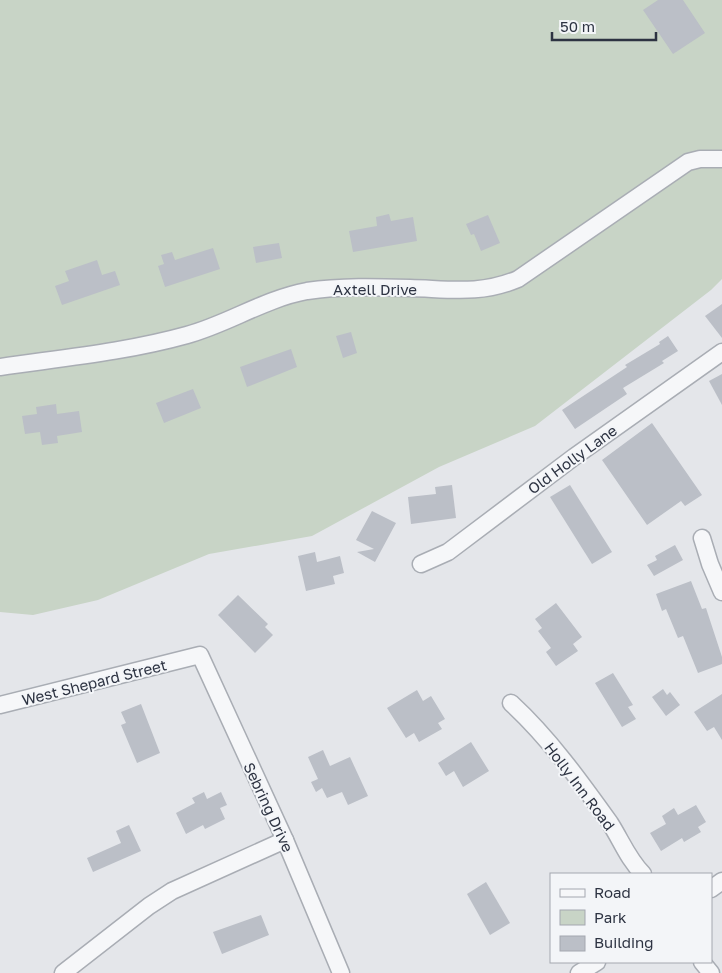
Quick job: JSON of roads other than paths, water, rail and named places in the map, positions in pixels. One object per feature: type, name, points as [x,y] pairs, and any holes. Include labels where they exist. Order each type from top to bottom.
[{"type":"street","name":"Axtell Drive","points":[[0,367],[174,339],[189,335],[264,303],[304,292],[369,287],[470,291],[502,285],[518,279],[571,244],[682,166],[700,159],[722,159]]},
{"type":"street","name":"Old Holly Lane","points":[[422,564],[448,552],[574,457],[722,352]]},
{"type":"street","points":[[702,538],[722,592]]},
{"type":"street","name":"Sebring Drive","points":[[188,659],[200,655],[285,840],[341,973]]},
{"type":"street","name":"West Shepard Street","points":[[0,705],[188,659]]},
{"type":"street","name":"Holly Inn Road","points":[[511,703],[530,720],[584,786],[614,830],[625,850],[642,873]]},
{"type":"street","points":[[63,973],[172,890],[285,840]]},
{"type":"street","points":[[579,973],[595,963]]},
{"type":"street","points":[[703,963],[711,973]]}]
